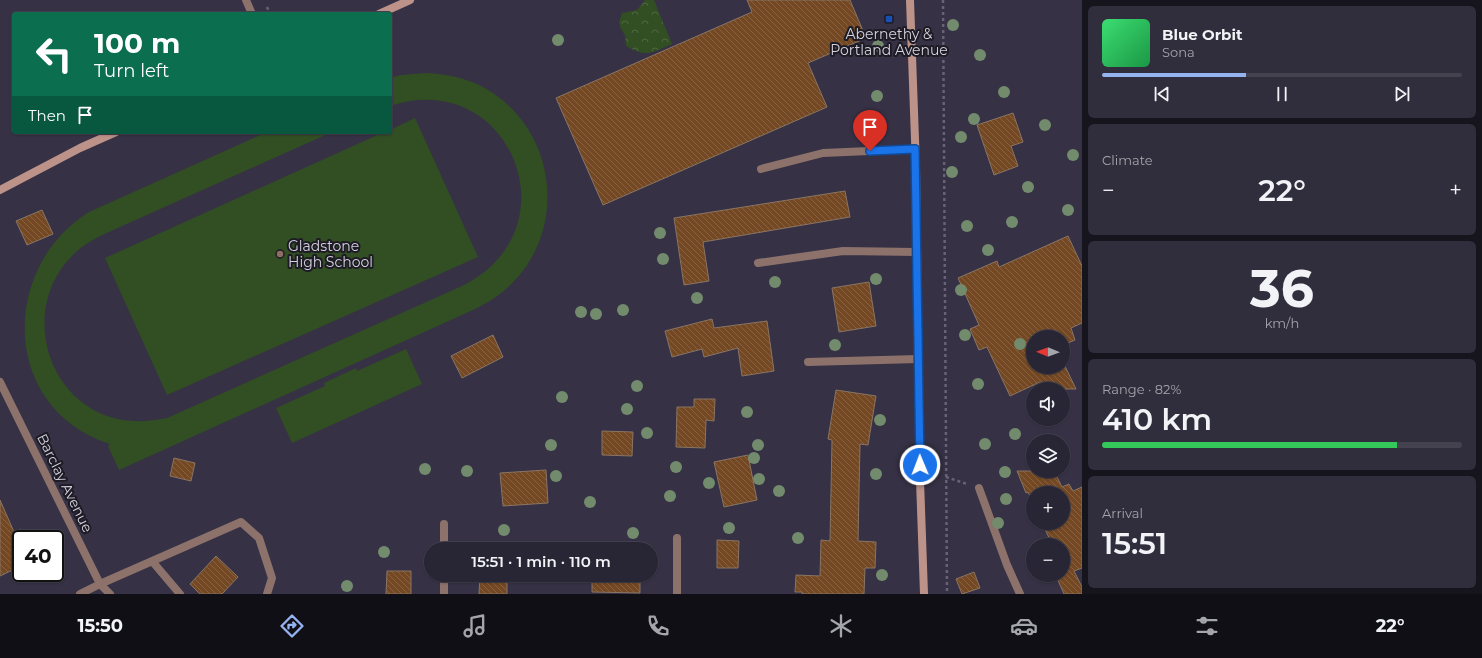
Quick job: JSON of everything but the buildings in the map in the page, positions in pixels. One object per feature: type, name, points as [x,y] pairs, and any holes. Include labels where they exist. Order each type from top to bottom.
[{"type":"street","points":[[246,0],[251,12]]},
{"type":"street","points":[[383,12],[410,0]]},
{"type":"street","points":[[910,0],[915,149],[920,480],[924,594]]},
{"type":"street","points":[[0,190],[80,148],[112,134]]},
{"type":"street","points":[[761,169],[823,153],[915,149]]},
{"type":"street","points":[[758,263],[843,251],[917,252]]},
{"type":"street","points":[[808,362],[918,359]]},
{"type":"street","name":"Barclay Avenue","points":[[0,382],[100,584],[110,594]]},
{"type":"street","points":[[979,488],[1007,565],[1020,594]]},
{"type":"street","points":[[80,594],[240,522],[259,538],[272,578],[267,594]]},
{"type":"street","points":[[444,524],[444,542]]},
{"type":"street","points":[[677,538],[677,594]]},
{"type":"street","points":[[152,561],[180,594]]},
{"type":"street","points":[[444,582],[444,594]]},
{"type":"path","points":[[943,0],[947,594]]},
{"type":"path","points":[[946,477],[979,488]]},
{"type":"green space","points":[[645,0],[654,0],[672,44],[649,53],[639,52],[626,46],[625,35],[619,22],[622,13],[637,10]]},
{"type":"green space","points":[[427,73],[465,79],[477,84],[504,101],[525,124],[539,150],[546,179],[547,209],[541,238],[527,265],[506,289],[490,301],[473,310],[119,470],[108,446],[110,444],[74,426],[48,401],[32,370],[25,336],[28,300],[39,267],[60,236],[89,212],[263,134],[328,134],[100,236],[78,250],[59,273],[49,295],[45,319],[46,343],[54,366],[66,387],[84,404],[107,416],[122,420],[137,421],[167,418],[462,286],[497,260],[516,228],[521,193],[514,160],[495,130],[468,109],[432,100],[392,106],[392,77],[401,75]]},
{"type":"green space","points":[[415,118],[478,257],[167,395],[105,258],[380,134],[392,134],[392,129]]},
{"type":"green space","points":[[406,349],[422,384],[292,443],[276,408],[325,386],[324,383],[356,368],[357,371]]},
{"type":"place","name":"Abernethy & Portland Avenue","points":[[889,19]]},
{"type":"place","name":"Gladstone High School","points":[[280,254]]},
{"type":"route","points":[[870,151],[915,149],[920,465]]}]
